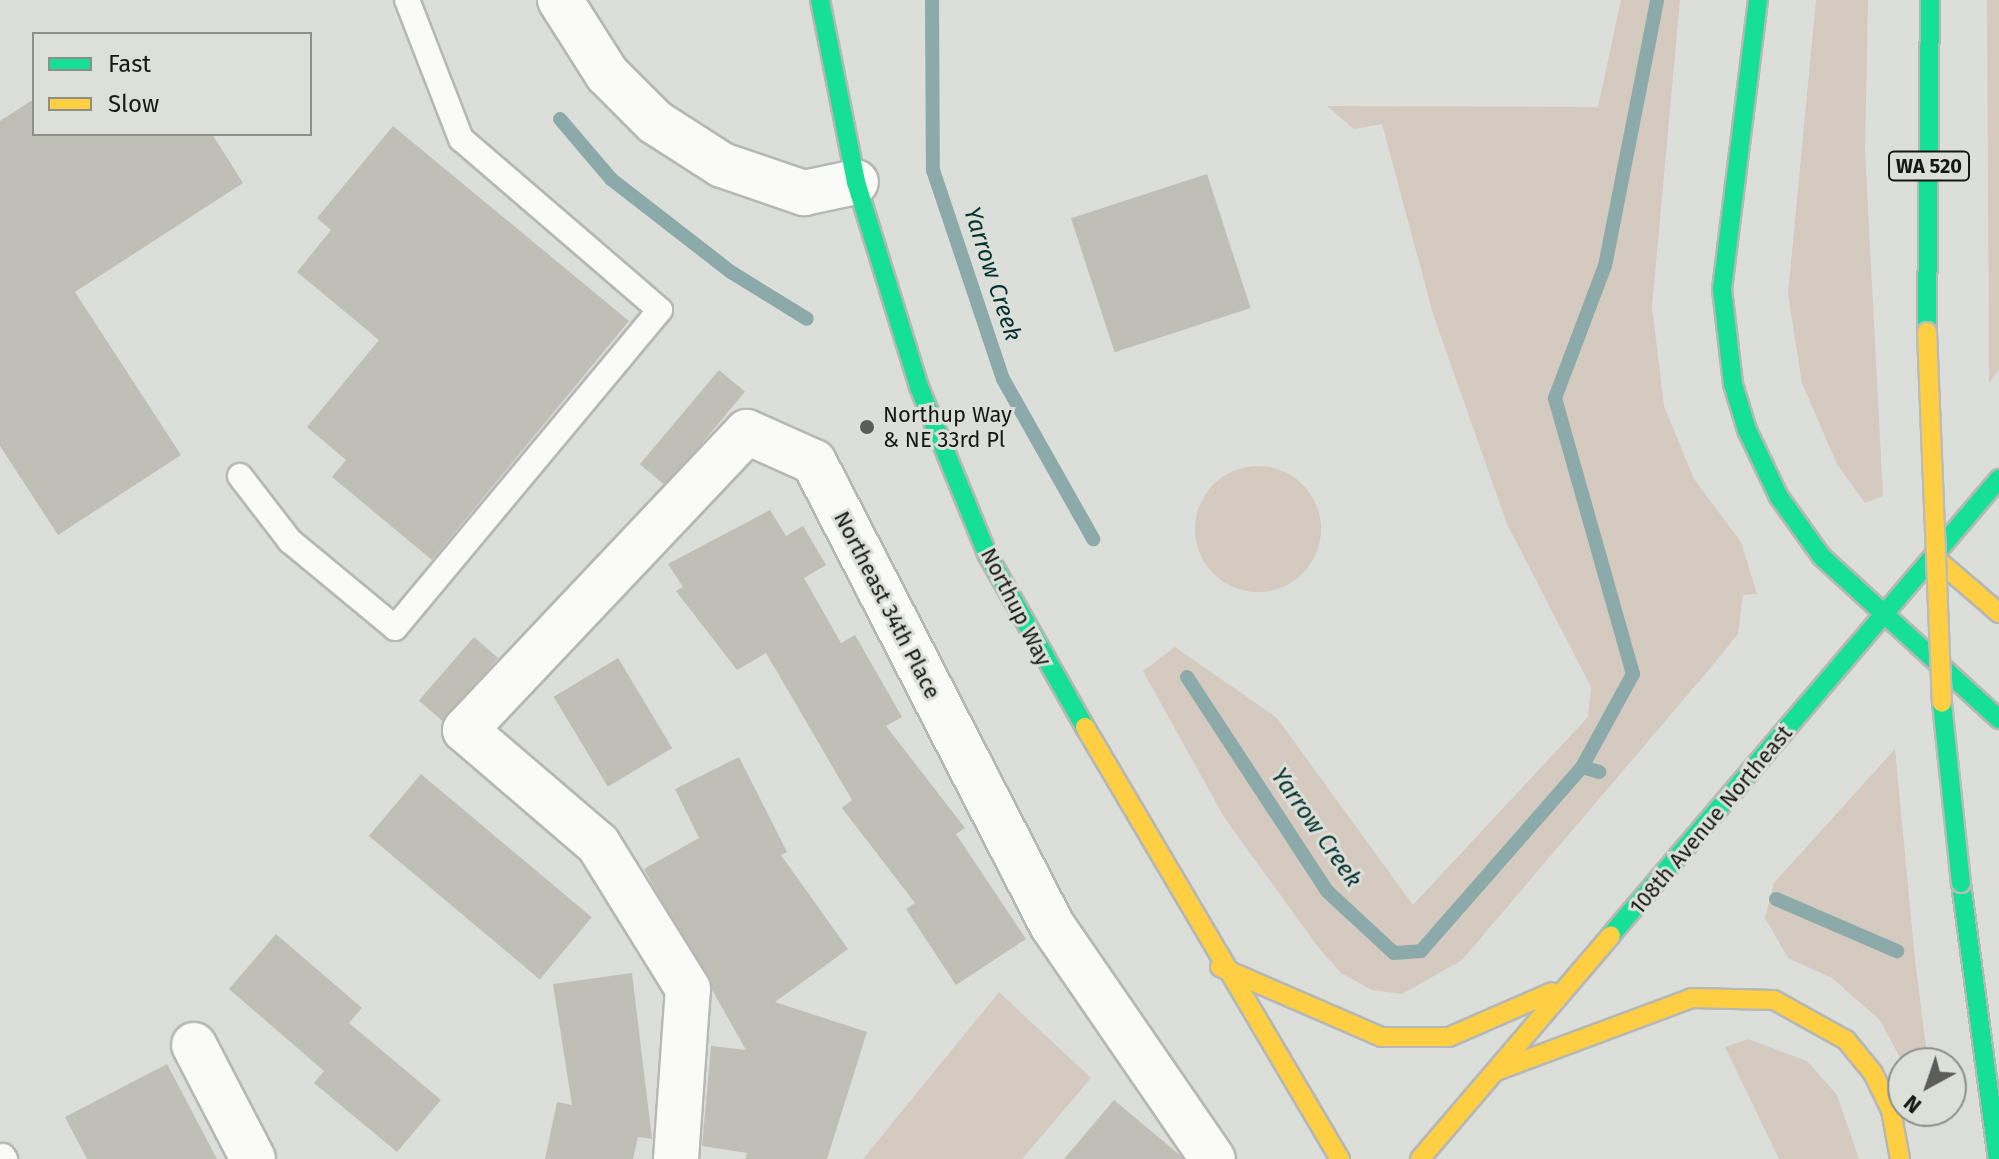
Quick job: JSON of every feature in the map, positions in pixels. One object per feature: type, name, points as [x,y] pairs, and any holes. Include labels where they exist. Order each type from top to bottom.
[{"type":"main road","name":"Northup Way","points":[[820,0],[856,182],[919,387],[987,554],[1220,967],[1340,1159]]},
{"type":"main road","points":[[1758,0],[1722,289],[1733,384],[1785,507],[1822,557],[1999,719]]},
{"type":"main road","name":"WA 520","points":[[1930,0],[1927,332],[1934,625],[1961,883],[1998,1159]]},
{"type":"main road","name":"108th Avenue Northeast","points":[[1420,1159],[1999,479]]},
{"type":"main road","points":[[1934,557],[1999,613]]},
{"type":"main road","points":[[1220,967],[1347,1027],[1415,1039],[1483,1027],[1576,979]]},
{"type":"main road","points":[[1496,1071],[1692,998],[1774,1000],[1846,1040],[1873,1073],[1891,1110],[1900,1159]]},
{"type":"street","points":[[560,0],[607,74],[635,103],[722,165],[804,193],[856,182]]},
{"type":"street","name":"Northeast 34th Place","points":[[676,1159],[688,989],[598,844],[465,730],[747,432],[814,462],[1052,925],[1213,1159]]},
{"type":"street","points":[[194,1045],[253,1159]]},
{"type":"lane","points":[[240,476],[290,541],[395,628],[660,310],[461,139],[407,0]]},
{"type":"shaded area","points":[[1621,0],[1680,0],[1652,307],[1664,406],[1694,479],[1741,542],[1757,594],[1743,595],[1738,634],[1462,960],[1402,994],[1372,990],[1341,973],[1318,947],[1224,817],[1143,671],[1175,647],[1277,718],[1413,905],[1588,717],[1591,687],[1507,524],[1433,314],[1382,124],[1354,129],[1327,106],[1598,107]]},
{"type":"shaded area","points":[[1816,0],[1868,0],[1865,151],[1883,496],[1865,503],[1837,464],[1802,383],[1788,294]]},
{"type":"shaded area","points":[[1987,0],[1999,0],[1999,369],[1989,383]]},
{"type":"shaded area","points":[[1258,466],[1282,471],[1302,485],[1316,505],[1321,529],[1316,553],[1302,573],[1282,587],[1258,592],[1234,587],[1214,573],[1200,553],[1195,529],[1200,505],[1214,485],[1234,471]]},
{"type":"shaded area","points":[[1895,749],[1926,1047],[1894,1047],[1880,1020],[1832,978],[1788,958],[1765,918],[1774,883]]},
{"type":"shaded area","points":[[999,992],[1091,1078],[1022,1159],[863,1159]]},
{"type":"shaded area","points":[[1748,1039],[1807,1061],[1837,1095],[1859,1159],[1779,1159],[1725,1047]]},
{"type":"building","points":[[32,100],[32,136],[213,136],[243,183],[75,292],[181,455],[58,535],[0,446],[0,121]]},
{"type":"building","points":[[393,126],[629,321],[432,560],[332,477],[346,460],[307,427],[379,340],[297,272],[331,230],[317,218]]},
{"type":"building","points":[[1207,174],[1251,308],[1115,352],[1071,218]]},
{"type":"building","points":[[719,370],[745,392],[666,486],[640,464]]},
{"type":"building","points":[[770,510],[786,536],[803,526],[826,565],[804,578],[841,643],[855,635],[902,717],[886,726],[965,828],[956,834],[1026,939],[956,985],[906,909],[915,903],[842,808],[852,800],[766,653],[737,670],[676,591],[683,587],[668,564]]},
{"type":"building","points":[[474,637],[498,658],[443,721],[419,700]]},
{"type":"building","points":[[618,658],[672,748],[608,787],[554,697]]},
{"type":"building","points":[[739,757],[787,852],[781,855],[848,949],[775,1002],[867,1032],[827,1159],[745,1159],[747,1153],[702,1146],[711,1046],[746,1050],[644,869],[699,838],[675,789]]},
{"type":"building","points":[[421,774],[592,917],[540,979],[369,836]]},
{"type":"building","points":[[276,934],[362,1008],[349,1023],[441,1100],[397,1152],[314,1083],[324,1071],[229,989]]},
{"type":"building","points":[[632,973],[652,1139],[638,1137],[633,1159],[545,1159],[557,1102],[572,1105],[553,984]]},
{"type":"building","points":[[167,1064],[217,1159],[87,1159],[65,1117]]},
{"type":"building","points":[[1114,1100],[1181,1156],[1183,1159],[1064,1159]]},
{"type":"waterway","name":"Yarrow Creek","points":[[932,0],[933,170],[1003,379],[1093,539]]},
{"type":"waterway","points":[[1582,767],[1633,674],[1555,398],[1605,266],[1657,0]]},
{"type":"waterway","points":[[560,119],[611,179],[731,272],[807,319]]},
{"type":"waterway","name":"Yarrow Creek","points":[[1187,677],[1327,891],[1394,953],[1421,951],[1582,767],[1599,772]]},
{"type":"waterway","name":"Yarrow Creek","points":[[1776,899],[1897,951]]},
{"type":"traffic: fast","points":[[820,0],[856,182],[919,387],[987,554],[1085,727]]},
{"type":"traffic: fast","points":[[1758,0],[1722,289],[1733,384],[1747,430],[1779,497],[1822,557],[1999,719]]},
{"type":"traffic: fast","points":[[1927,332],[1930,0]]},
{"type":"traffic: fast","points":[[1611,935],[1999,479]]},
{"type":"traffic: fast","points":[[1942,703],[1961,883]]},
{"type":"traffic: fast","points":[[1961,883],[1998,1159]]},
{"type":"traffic: slow","points":[[1927,332],[1942,703]]},
{"type":"traffic: slow","points":[[1934,557],[1999,613]]},
{"type":"traffic: slow","points":[[1085,727],[1340,1159]]},
{"type":"traffic: slow","points":[[1420,1159],[1611,935]]},
{"type":"traffic: slow","points":[[1220,967],[1382,1037],[1449,1037],[1552,992]]},
{"type":"traffic: slow","points":[[1496,1071],[1692,998],[1774,1000],[1846,1040],[1873,1073],[1891,1110],[1900,1159]]},
{"type":"place","name":"Northup Way & NE 33rd Pl","points":[[867,427]]}]
